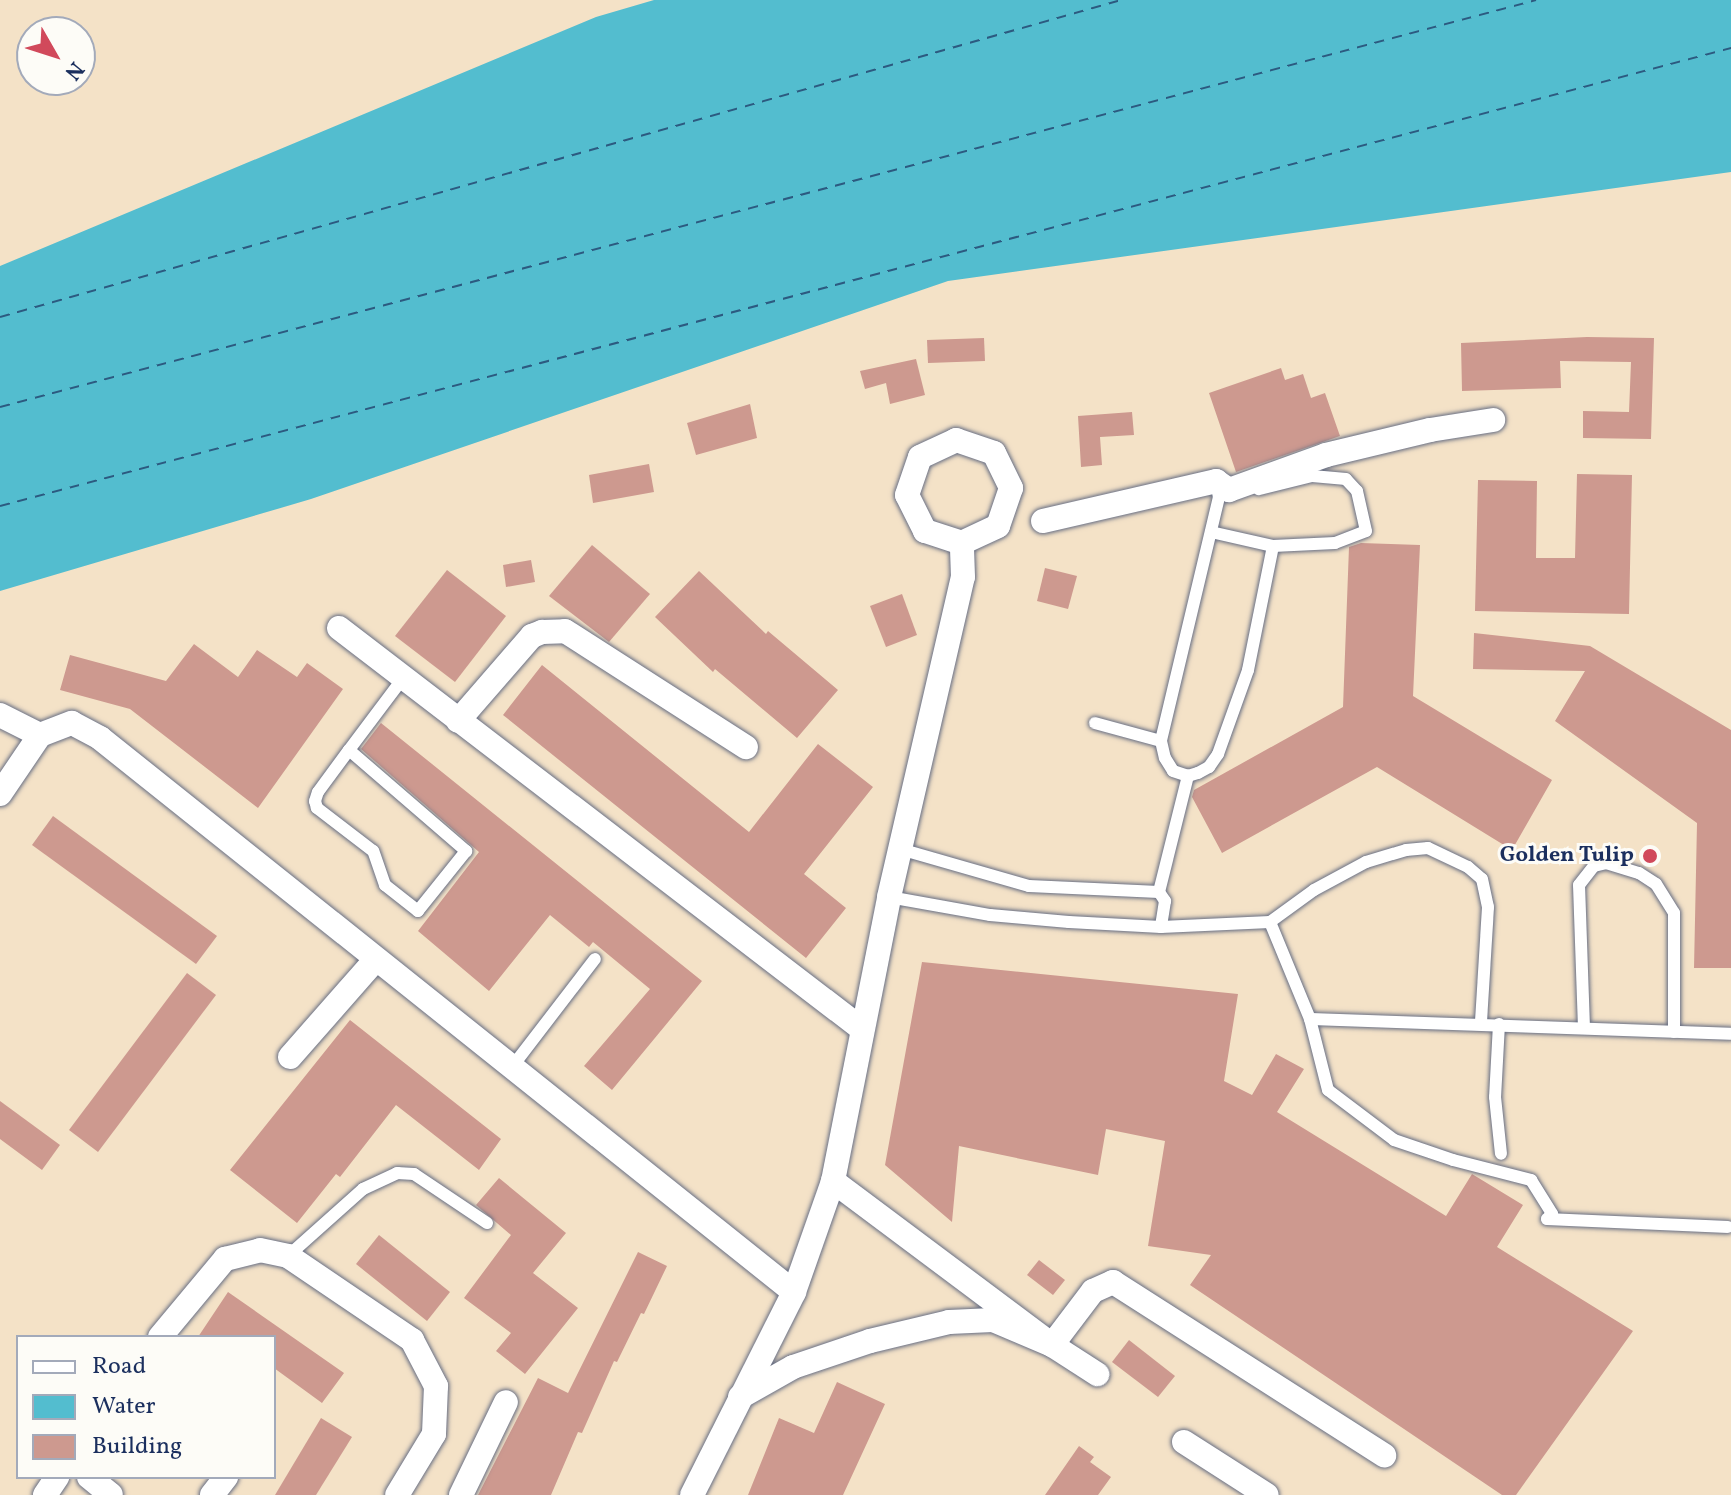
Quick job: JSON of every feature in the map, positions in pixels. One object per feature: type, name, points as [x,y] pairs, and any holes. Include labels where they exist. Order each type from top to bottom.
[{"type":"street","points":[[1043,521],[1217,489],[1229,490],[1326,455],[1430,430],[1493,420]]},
{"type":"street","points":[[956,440],[994,453],[1011,488],[998,526],[962,543],[925,531],[907,495],[920,457],[956,440]]},
{"type":"street","points":[[692,1495],[794,1292],[833,1181],[889,897],[963,577],[962,543]]},
{"type":"street","points":[[339,628],[862,1029]]},
{"type":"street","points":[[458,721],[532,636],[542,632],[565,631],[746,747]]},
{"type":"street","points":[[0,715],[40,735]]},
{"type":"street","points":[[0,794],[40,735],[72,723],[100,738],[794,1292]]},
{"type":"street","points":[[290,1057],[376,959]]},
{"type":"street","points":[[833,1181],[1052,1345],[1097,1374]]},
{"type":"street","points":[[162,1335],[225,1259],[260,1250],[288,1256],[412,1340],[436,1386],[434,1434],[397,1495]]},
{"type":"street","points":[[1052,1345],[1093,1291],[1113,1282],[1384,1455]]},
{"type":"street","points":[[740,1397],[793,1367],[870,1341],[949,1322],[993,1320],[1052,1345]]},
{"type":"street","points":[[461,1495],[506,1402]]},
{"type":"street","points":[[1184,1442],[1267,1495]]},
{"type":"street","points":[[91,1479],[111,1495]]},
{"type":"street","points":[[212,1495],[224,1479]]},
{"type":"lane","points":[[1211,532],[1273,546],[1335,543],[1366,531],[1357,491],[1346,479],[1312,476],[1217,489],[1211,532],[1161,741],[1165,758],[1173,771],[1188,776],[1209,767],[1223,741],[1248,670],[1273,546]]},
{"type":"lane","points":[[349,750],[466,851],[424,908],[418,911],[385,885],[373,851],[317,808],[318,792],[349,750],[403,678]]},
{"type":"lane","points":[[1095,723],[1161,741]]},
{"type":"lane","points":[[1161,927],[1165,901],[1159,892],[1188,776]]},
{"type":"lane","points":[[889,897],[990,915],[1161,927],[1270,922],[1327,883],[1366,862],[1406,850],[1428,848],[1468,867],[1482,879],[1488,907],[1481,1023]]},
{"type":"lane","points":[[900,849],[1029,886],[1159,892]]},
{"type":"lane","points":[[1584,1028],[1579,885],[1594,866],[1606,863],[1639,873],[1656,884],[1674,913],[1674,1032]]},
{"type":"lane","points":[[1270,922],[1310,1019],[1328,1090],[1394,1140],[1453,1160],[1531,1180],[1552,1214],[1547,1219],[1728,1227]]},
{"type":"lane","points":[[512,1067],[595,959]]},
{"type":"lane","points":[[1310,1019],[1731,1034]]},
{"type":"lane","points":[[1499,1024],[1495,1097],[1501,1154]]},
{"type":"lane","points":[[288,1256],[363,1189],[397,1173],[414,1174],[487,1223]]},
{"type":"water","points":[[654,0],[1731,0],[1731,172],[948,281],[311,499],[0,591],[0,266],[596,17]]},
{"type":"building","points":[[1587,337],[1654,338],[1651,439],[1583,438],[1583,411],[1629,412],[1631,362],[1560,361],[1561,388],[1462,391],[1461,343]]},
{"type":"building","points":[[984,338],[985,361],[928,363],[927,340]]},
{"type":"building","points":[[916,359],[925,395],[890,404],[886,383],[865,389],[860,371]]},
{"type":"building","points":[[1281,368],[1285,380],[1303,374],[1311,398],[1325,393],[1340,436],[1236,472],[1209,393]]},
{"type":"building","points":[[750,404],[757,438],[696,455],[687,423]]},
{"type":"building","points":[[1132,412],[1134,435],[1100,437],[1102,465],[1081,467],[1078,416]]},
{"type":"building","points":[[649,464],[654,492],[593,503],[589,475]]},
{"type":"building","points":[[1577,474],[1632,475],[1629,614],[1475,611],[1478,480],[1537,481],[1536,558],[1575,558]]},
{"type":"building","points":[[1361,543],[1420,545],[1413,696],[1552,780],[1512,850],[1377,767],[1222,853],[1192,797],[1194,790],[1343,707],[1349,547]]},
{"type":"building","points":[[592,545],[650,594],[609,642],[549,596]]},
{"type":"building","points":[[531,560],[535,582],[506,587],[503,565]]},
{"type":"building","points":[[1045,568],[1077,576],[1068,609],[1037,601]]},
{"type":"building","points":[[447,570],[506,616],[455,682],[395,636]]},
{"type":"building","points":[[699,571],[766,634],[768,631],[838,690],[797,738],[715,669],[713,672],[655,617]]},
{"type":"building","points":[[902,594],[917,635],[886,647],[870,606]]},
{"type":"building","points":[[1474,633],[1590,646],[1731,730],[1731,968],[1694,968],[1697,823],[1555,721],[1585,671],[1473,669]]},
{"type":"building","points":[[194,644],[238,677],[257,650],[297,677],[307,663],[343,689],[258,808],[130,709],[60,690],[70,655],[166,681]]},
{"type":"building","points":[[542,665],[749,832],[818,744],[873,787],[804,874],[846,908],[806,958],[503,715]]},
{"type":"building","points":[[381,723],[702,981],[612,1090],[584,1066],[650,989],[593,942],[589,947],[550,915],[489,991],[418,931],[479,852],[361,749]]},
{"type":"building","points":[[53,816],[217,936],[196,964],[32,845]]},
{"type":"building","points":[[922,962],[1238,994],[1224,1081],[1252,1095],[1276,1054],[1304,1069],[1277,1112],[1446,1216],[1472,1174],[1523,1205],[1497,1247],[1633,1331],[1516,1495],[1502,1495],[1190,1285],[1211,1255],[1148,1246],[1165,1141],[1106,1129],[1098,1175],[959,1146],[952,1222],[885,1165]]},
{"type":"building","points":[[187,973],[216,995],[98,1152],[69,1130]]},
{"type":"building","points":[[350,1020],[501,1139],[479,1170],[396,1105],[340,1177],[336,1174],[297,1223],[230,1170]]},
{"type":"building","points":[[0,1101],[60,1145],[42,1170],[0,1139]]},
{"type":"building","points":[[499,1178],[566,1233],[533,1273],[578,1308],[525,1374],[496,1351],[511,1333],[464,1298],[511,1235],[476,1205]]},
{"type":"building","points":[[379,1235],[450,1292],[427,1321],[356,1264]]},
{"type":"building","points":[[638,1252],[667,1266],[644,1314],[641,1313],[617,1362],[614,1361],[582,1433],[578,1432],[551,1495],[478,1495],[538,1378],[568,1393]]},
{"type":"building","points":[[1039,1260],[1065,1280],[1053,1295],[1027,1275]]},
{"type":"building","points":[[228,1292],[344,1373],[322,1403],[276,1369],[276,1335],[199,1335]]},
{"type":"building","points":[[1129,1340],[1175,1376],[1158,1397],[1112,1362]]},
{"type":"building","points":[[837,1382],[885,1404],[843,1495],[748,1495],[779,1418],[814,1433]]},
{"type":"building","points":[[321,1418],[352,1437],[316,1495],[275,1495]]},
{"type":"building","points":[[1079,1446],[1094,1457],[1090,1462],[1111,1477],[1098,1495],[1045,1495]]},
{"type":"ferry route","points":[[0,317],[1121,0]]},
{"type":"ferry route","points":[[0,407],[1536,0]]},
{"type":"ferry route","points":[[0,506],[1731,48]]},
{"type":"place","name":"Golden Tulip","points":[[1650,856]]}]
